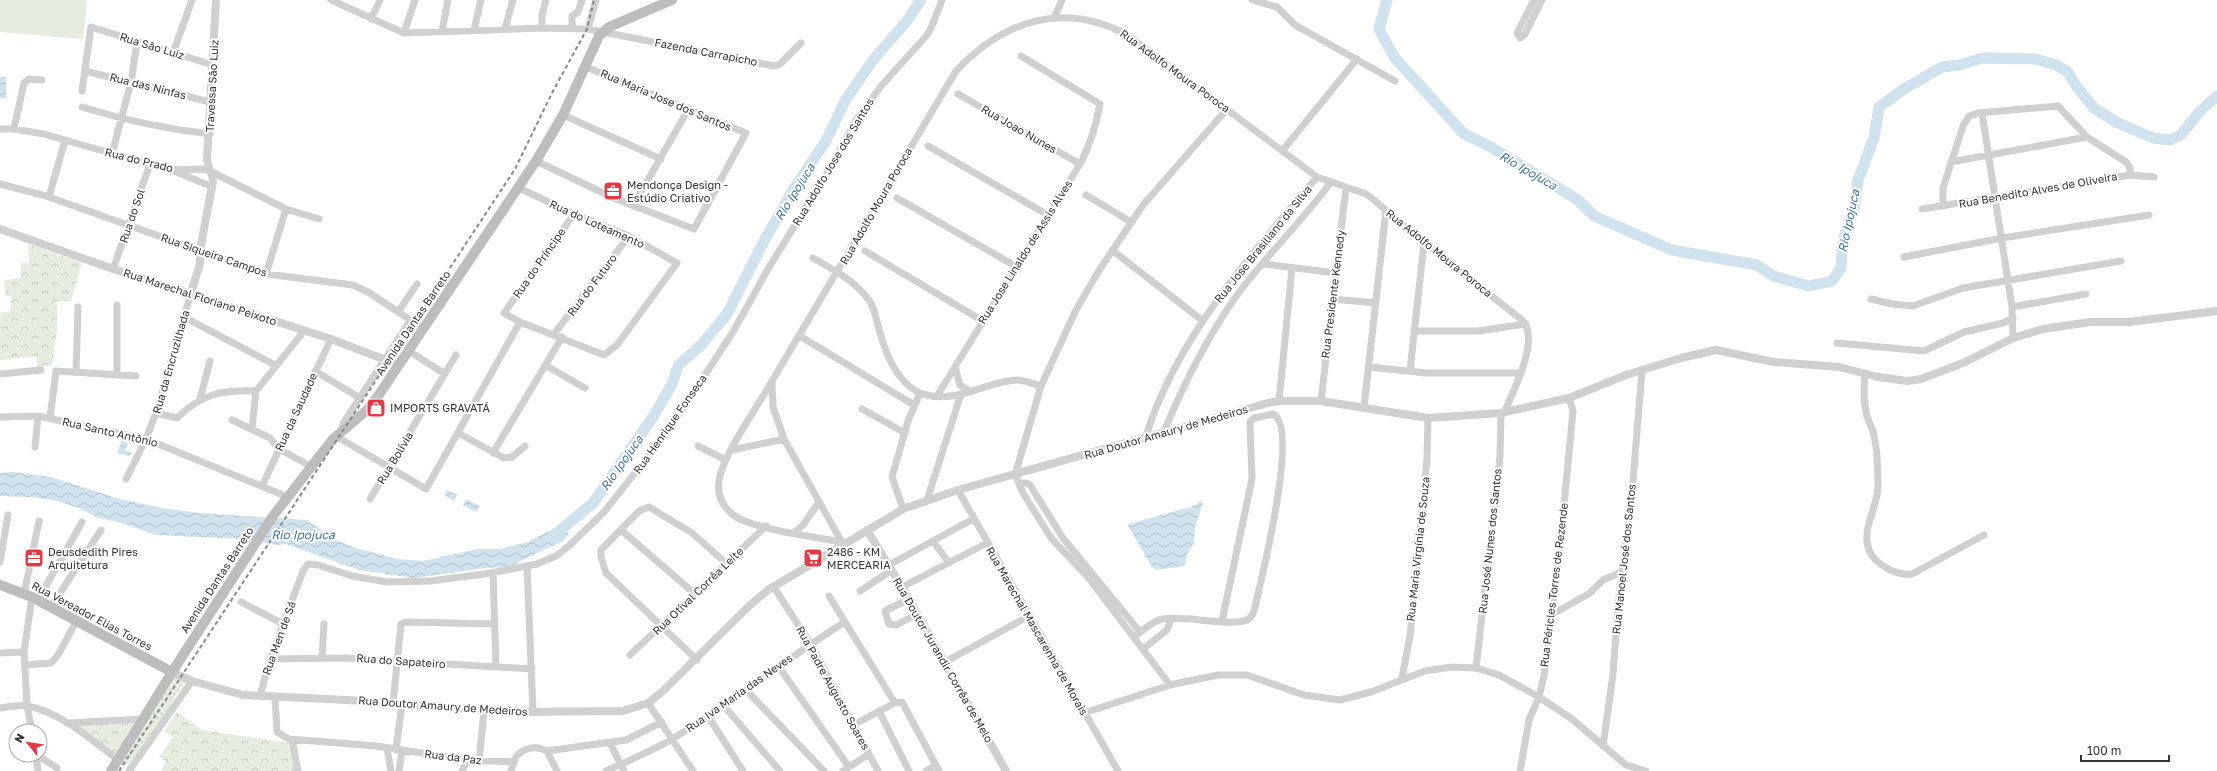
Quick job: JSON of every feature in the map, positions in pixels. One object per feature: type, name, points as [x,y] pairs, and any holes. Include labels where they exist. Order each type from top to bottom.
[{"type":"main road","points":[[603,31],[672,0]]},
{"type":"main road","name":"Avenida Dantas Barreto","points":[[111,771],[172,672],[273,516],[338,434],[371,404],[424,330],[517,187],[536,161],[563,115],[596,42],[603,31]]},
{"type":"main road","name":"Rua Vereador Elias Torres","points":[[0,585],[31,597],[51,607],[76,622],[172,672]]},
{"type":"main road","points":[[118,760],[121,771]]},
{"type":"street","points":[[173,53],[192,0]]},
{"type":"street","name":"Travessa São Luiz","points":[[206,170],[210,134],[210,102],[216,0]]},
{"type":"street","points":[[371,20],[380,0]]},
{"type":"street","points":[[404,33],[415,0]]},
{"type":"street","points":[[442,31],[448,0]]},
{"type":"street","points":[[474,30],[481,0]]},
{"type":"street","points":[[505,29],[513,0]]},
{"type":"street","points":[[542,28],[542,15],[546,0]]},
{"type":"street","points":[[572,28],[572,16],[578,12],[582,0]]},
{"type":"street","points":[[588,29],[596,0]]},
{"type":"street","name":"Rua Adolfo Jose dos Santos","points":[[768,269],[828,171],[856,120],[882,84],[927,35],[942,0]]},
{"type":"street","points":[[1054,18],[1062,0]]},
{"type":"street","points":[[1252,0],[1277,7],[1295,25],[1395,81]]},
{"type":"street","points":[[1534,0],[1517,33],[1520,38],[1524,34],[1542,0]]},
{"type":"street","points":[[334,1],[371,20],[404,33],[542,28],[572,28],[603,31]]},
{"type":"street","name":"Rua Adolfo Moura Poroca","points":[[732,450],[956,71],[981,46],[1009,28],[1036,20],[1054,18],[1084,19],[1107,24],[1118,29],[1317,177],[1366,194],[1424,243],[1460,270],[1526,324]]},
{"type":"street","name":"Rua São Luiz","points":[[85,71],[91,27],[137,43],[213,65]]},
{"type":"street","name":"Fazenda Carrapicho","points":[[603,31],[774,66],[780,64],[801,43]]},
{"type":"street","points":[[112,154],[122,120],[137,43]]},
{"type":"street","name":"Rua Jose Linaldo de Assis Alves","points":[[938,396],[1080,164],[1094,136],[1100,104],[1021,56]]},
{"type":"street","points":[[1282,150],[1304,126],[1330,90],[1357,59]]},
{"type":"street","name":"Rua Maria Jose dos Santos","points":[[586,67],[689,108],[746,133],[694,229],[633,206]]},
{"type":"street","points":[[82,92],[85,71]]},
{"type":"street","name":"Rua das Ninfas","points":[[85,71],[210,102]]},
{"type":"street","points":[[14,129],[24,83],[29,79],[42,80]]},
{"type":"street","name":"Rua Joao Nunes","points":[[958,94],[1080,164]]},
{"type":"street","points":[[1943,206],[1943,188],[1951,162],[1966,120],[1973,114],[2056,105],[2062,109],[2086,137],[2126,162],[2130,168],[2130,175]]},
{"type":"street","points":[[82,107],[122,120],[173,130],[210,134]]},
{"type":"street","points":[[536,161],[633,206],[689,108]]},
{"type":"street","points":[[1170,685],[1142,649],[1137,635],[1087,576],[1051,538],[1017,479],[1041,386],[1076,310],[1112,250],[1131,222],[1167,177],[1227,109]]},
{"type":"street","points":[[1982,113],[2012,307],[2013,338]]},
{"type":"street","points":[[563,115],[661,159]]},
{"type":"street","name":"Rua do Prado","points":[[0,129],[14,129],[65,140],[170,170],[206,170],[286,208],[319,219]]},
{"type":"street","points":[[1951,162],[2086,137]]},
{"type":"street","points":[[49,197],[65,140]]},
{"type":"street","points":[[928,146],[1048,215]]},
{"type":"street","name":"Rua do Sol","points":[[113,269],[150,164]]},
{"type":"street","points":[[170,170],[210,186]]},
{"type":"street","points":[[197,180],[206,170]]},
{"type":"street","name":"Rua da Encruzilhada","points":[[126,479],[146,439],[156,413],[199,269],[200,250],[213,175],[206,170]]},
{"type":"street","name":"Rua Benedito Alves de Oliveira","points":[[1922,209],[2130,175],[2154,177]]},
{"type":"street","name":"Rua Jose Brasiliano da Silva","points":[[1145,439],[1152,417],[1175,368],[1224,288],[1317,177]]},
{"type":"street","points":[[1163,434],[1179,396],[1229,308],[1331,182]]},
{"type":"street","name":"Rua Siqueira Campos","points":[[0,184],[49,197],[266,274],[353,285],[368,292],[424,330]]},
{"type":"street","name":"Rua do Loteamento","points":[[517,187],[574,214],[629,236],[677,263],[617,345],[604,355],[591,351],[562,337]]},
{"type":"street","name":"Rua Presidente Kennedy","points":[[1321,401],[1346,187]]},
{"type":"street","points":[[1086,195],[1131,222]]},
{"type":"street","points":[[897,198],[1017,267]]},
{"type":"street","points":[[266,274],[286,208]]},
{"type":"street","points":[[1364,407],[1386,211]]},
{"type":"street","name":"Rua do Príncipe","points":[[520,322],[504,313],[574,214]]},
{"type":"street","points":[[1904,257],[2002,238],[2148,215]]},
{"type":"street","name":"Rua Marechal Floriano Peixoto","points":[[0,229],[113,269],[331,339],[386,358],[399,365]]},
{"type":"street","name":"Rua do Futuro","points":[[554,334],[629,236]]},
{"type":"street","points":[[1410,372],[1424,243]]},
{"type":"street","points":[[1112,250],[1203,321]]},
{"type":"street","points":[[865,251],[983,321]]},
{"type":"street","points":[[813,258],[838,272],[853,283],[870,302],[885,349],[893,366],[906,383],[920,393],[938,396],[961,394],[1017,380],[1041,386]]},
{"type":"street","points":[[1871,299],[1892,304],[1913,306],[1948,292],[2007,280],[2121,261]]},
{"type":"street","points":[[1264,264],[1336,273]]},
{"type":"street","points":[[1279,400],[1292,268]]},
{"type":"street","name":"Rua Henrique Fonseca","points":[[300,580],[305,567],[312,564],[352,576],[387,582],[430,581],[493,573],[527,566],[556,556],[570,545],[604,512],[673,423],[733,332],[768,269]]},
{"type":"street","points":[[398,312],[417,284]]},
{"type":"street","points":[[2012,307],[2086,294]]},
{"type":"street","points":[[1332,299],[1376,303]]},
{"type":"street","points":[[117,305],[117,374]]},
{"type":"street","points":[[76,372],[78,307]]},
{"type":"street","name":"Rua Doutor Amaury de Medeiros","points":[[172,672],[192,681],[233,693],[275,698],[393,703],[484,711],[623,711],[648,703],[696,660],[749,606],[773,586],[903,509],[958,490],[1017,479],[1145,439],[1279,400],[1321,401],[1428,418],[1503,413],[1569,398],[1642,371],[1694,354],[1716,350],[1774,362],[1827,366],[1897,380],[1921,379],[1963,363],[2013,338],[2043,329],[2082,323],[2128,322],[2216,311]]},
{"type":"street","points":[[184,317],[275,365]]},
{"type":"street","points":[[1837,343],[1924,351],[1964,332],[2003,323],[2013,318]]},
{"type":"street","points":[[410,321],[341,426],[338,434],[390,468],[426,488],[520,322],[562,337],[493,453]]},
{"type":"street","points":[[1414,331],[1478,331],[1526,324],[1530,341],[1520,373],[1503,413]]},
{"type":"street","points":[[252,429],[256,391],[275,365],[304,331]]},
{"type":"street","points":[[800,336],[914,405]]},
{"type":"street","name":"Rua da Saudade","points":[[262,486],[331,339]]},
{"type":"street","points":[[409,351],[445,374]]},
{"type":"street","name":"Rua Bolívia","points":[[370,499],[390,468],[456,355]]},
{"type":"street","points":[[200,399],[210,361]]},
{"type":"street","points":[[545,365],[585,388]]},
{"type":"street","points":[[955,367],[960,385],[971,392]]},
{"type":"street","points":[[1369,367],[1410,372],[1460,374],[1520,373]]},
{"type":"street","points":[[0,374],[41,370]]},
{"type":"street","points":[[50,418],[56,371],[136,376]]},
{"type":"street","points":[[315,371],[360,398]]},
{"type":"street","name":"Rua Manoel José dos Santos","points":[[1603,746],[1613,674],[1622,572],[1632,493],[1642,371]]},
{"type":"street","points":[[1865,373],[1865,406],[1874,436],[1878,479],[1877,499],[1867,539],[1870,552],[1880,563],[1889,569],[1901,574],[1912,574],[1984,535]]},
{"type":"street","points":[[772,381],[773,407],[784,440],[843,544]]},
{"type":"street","points":[[156,413],[177,418],[200,399],[229,391],[256,391]]},
{"type":"street","points":[[903,509],[892,477],[914,405],[920,393]]},
{"type":"street","points":[[927,500],[961,394]]},
{"type":"street","name":"Rua Péricles Torres de Rezende","points":[[1520,771],[1529,720],[1539,697],[1544,676],[1573,411],[1569,398]]},
{"type":"street","points":[[862,409],[905,433]]},
{"type":"street","name":"Rua José Nunes dos Santos","points":[[1476,668],[1498,472],[1503,413]]},
{"type":"street","name":"Rua Doutor Amaury de Medeiros","points":[[1273,414],[1277,417],[1281,436],[1282,474],[1254,612],[1246,621],[1222,621],[1252,479],[1250,422],[1254,418],[1273,414]]},
{"type":"street","points":[[35,447],[38,416]]},
{"type":"street","name":"Rua Santo Antônio","points":[[0,417],[38,416],[146,439],[283,494]]},
{"type":"street","name":"Rua Maria Virgínia de Souza","points":[[1402,678],[1410,636],[1427,458],[1428,418]]},
{"type":"street","points":[[232,420],[273,441],[279,449],[312,467]]},
{"type":"street","points":[[458,433],[493,453],[510,458],[525,446]]},
{"type":"street","points":[[784,440],[732,450],[726,460],[719,481],[719,493],[724,506],[733,515],[766,526],[794,534],[843,544]]},
{"type":"street","points":[[698,446],[726,460]]},
{"type":"street","name":"Rua Marechal Mascarenha de Morais","points":[[958,490],[973,519],[1118,771]]},
{"type":"street","points":[[794,534],[803,525],[819,502]]},
{"type":"street","points":[[696,660],[606,573],[601,557],[601,550],[639,511],[650,506],[692,533],[727,564]]},
{"type":"street","points":[[0,562],[8,515]]},
{"type":"street","points":[[860,591],[890,567],[973,519]]},
{"type":"street","points":[[30,723],[27,706],[24,652],[39,521]]},
{"type":"street","points":[[31,597],[82,522]]},
{"type":"street","name":"Rua Otival Corrêa Leite","points":[[630,655],[766,526]]},
{"type":"street","points":[[51,607],[101,530]]},
{"type":"street","points":[[621,530],[695,594]]},
{"type":"street","name":"Rua Doutor Jurandir Corrêa de Melo","points":[[867,530],[909,599],[1006,771]]},
{"type":"street","points":[[933,541],[949,563]]},
{"type":"street","points":[[902,588],[987,543]]},
{"type":"street","points":[[527,566],[534,712]]},
{"type":"street","points":[[1551,615],[1582,598],[1604,580],[1622,572]]},
{"type":"street","points":[[493,573],[496,667]]},
{"type":"street","name":"Rua Men de Sá","points":[[260,696],[270,659],[300,580]]},
{"type":"street","name":"Rua Padre Augusto Soares","points":[[773,586],[810,644],[878,771]]},
{"type":"street","points":[[828,596],[895,703]]},
{"type":"street","points":[[909,599],[889,608],[884,614],[889,624],[894,625],[917,614]]},
{"type":"street","points":[[241,602],[283,624]]},
{"type":"street","points":[[945,662],[1029,616]]},
{"type":"street","points":[[1142,649],[1167,630],[1171,619]]},
{"type":"street","points":[[1137,635],[1160,620],[1222,621]]},
{"type":"street","points":[[25,665],[51,663],[58,655],[76,622]]},
{"type":"street","points":[[393,703],[401,625],[406,622],[495,624]]},
{"type":"street","name":"Rua Iva Maria das Neves","points":[[606,771],[622,768],[672,739],[724,706],[810,644],[845,622]]},
{"type":"street","points":[[322,658],[324,624]]},
{"type":"street","points":[[0,653],[24,652]]},
{"type":"street","name":"Rua do Sapateiro","points":[[270,659],[322,658],[532,669]]},
{"type":"street","points":[[779,667],[846,769],[869,754]]},
{"type":"street","points":[[1084,713],[1170,685],[1218,675],[1247,675],[1304,695],[1340,700],[1371,692],[1402,678],[1441,668],[1476,668],[1499,675],[1539,697],[1572,719],[1603,746],[1624,768],[1646,771]]},
{"type":"street","points":[[129,771],[192,681]]},
{"type":"street","points":[[746,690],[824,771]]},
{"type":"street","name":"Rua da Paz","points":[[275,698],[277,732],[292,740],[387,748],[467,760],[514,762]]},
{"type":"street","points":[[853,725],[895,703],[902,702],[938,768],[926,771]]},
{"type":"street","points":[[648,703],[693,771]]},
{"type":"street","points":[[399,771],[402,704]]},
{"type":"street","points":[[0,708],[27,706],[67,722],[118,760]]},
{"type":"street","points":[[724,706],[780,771]]},
{"type":"street","points":[[479,761],[484,711]]},
{"type":"street","points":[[879,711],[909,771]]},
{"type":"street","points":[[708,716],[742,771]]},
{"type":"street","points":[[67,722],[144,719]]},
{"type":"street","points":[[511,771],[516,754],[520,750],[540,749],[547,751],[610,742],[632,737],[662,722]]},
{"type":"street","points":[[292,740],[298,771]]},
{"type":"street","points":[[610,742],[622,768]]},
{"type":"street","points":[[387,748],[391,771]]},
{"type":"street","points":[[547,751],[557,771]]},
{"type":"street","points":[[462,771],[467,760]]},
{"type":"street","points":[[48,762],[57,768]]},
{"type":"green space","points":[[0,0],[87,0],[83,39],[0,32]]},
{"type":"green space","points":[[28,244],[82,263],[71,301],[57,301],[57,331],[52,365],[37,367],[36,356],[0,360],[0,313],[11,311],[11,296],[6,296],[4,280],[21,278],[21,263],[29,263]]},
{"type":"green space","points":[[172,676],[185,682],[147,742],[130,762],[123,766],[121,763]]},
{"type":"green space","points":[[177,712],[202,730],[290,743],[295,771],[161,771],[166,762],[159,757],[173,737],[164,731]]},
{"type":"green space","points":[[139,721],[117,756],[74,724]]},
{"type":"water","points":[[0,77],[6,77],[6,98],[0,98]]},
{"type":"water","points":[[122,440],[128,443],[125,450],[132,453],[129,456],[117,453]]},
{"type":"water","name":"Rio Ipojuca","points":[[13,472],[51,477],[120,499],[162,508],[199,513],[307,520],[336,540],[356,548],[398,559],[424,561],[477,549],[500,549],[528,542],[560,525],[569,534],[563,541],[508,567],[486,568],[414,578],[359,570],[286,544],[277,545],[245,539],[156,535],[121,523],[96,517],[79,508],[57,501],[32,497],[0,496],[0,473]]},
{"type":"water","points":[[447,490],[457,495],[454,501],[444,495]]},
{"type":"water","points":[[466,499],[480,506],[476,512],[463,505]]},
{"type":"water","points":[[1200,501],[1203,503],[1195,527],[1194,543],[1187,554],[1186,563],[1183,566],[1157,570],[1152,567],[1128,526],[1129,524],[1194,506]]},
{"type":"waterway","name":"Rio Ipojuca","points":[[552,537],[593,503],[653,417],[672,384],[678,366],[702,344],[727,314],[764,241],[793,190],[826,141],[845,101],[873,60],[907,21],[921,0]]},
{"type":"waterway","name":"Rio Ipojuca","points":[[1387,0],[1379,29],[1394,57],[1464,134],[1489,146],[1578,200],[1594,216],[1672,250],[1757,265],[1773,276],[1809,286],[1832,281],[1841,268],[1843,241],[1854,208],[1858,180],[1874,138],[1879,107],[1904,89],[1942,67],[1959,65],[1983,58],[2035,59],[2056,65],[2068,72],[2077,87],[2094,108],[2118,123],[2153,138],[2170,140],[2181,135],[2200,111],[2217,96]]},
{"type":"railway","points":[[119,771],[515,169],[552,93],[587,29],[594,0]]},
{"type":"place","name":"Mendonça Design - Estúdio Criativo","points":[[613,191]]},
{"type":"place","name":"IMPORTS GRAVATÁ","points":[[376,408]]},
{"type":"place","name":"Deusdedith Pires Arquitetura","points":[[34,558]]},
{"type":"place","name":"2486 - KM MERCEARIA","points":[[813,558]]}]
